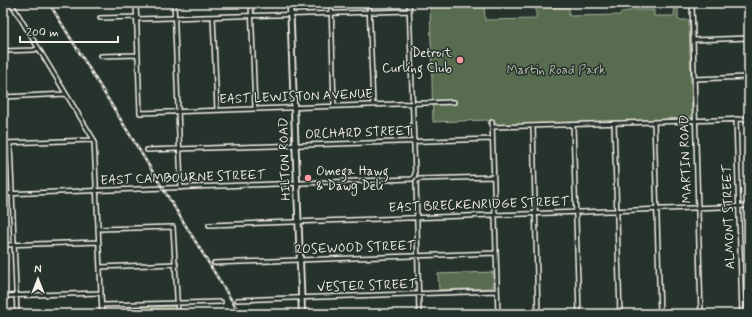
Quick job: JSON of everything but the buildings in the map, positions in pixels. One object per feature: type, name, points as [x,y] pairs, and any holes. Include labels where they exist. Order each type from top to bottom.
[{"type":"street","points":[[3,5],[11,3],[94,140],[102,314]]},
{"type":"street","points":[[101,56],[138,55],[136,3]]},
{"type":"street","points":[[174,3],[181,188]]},
{"type":"street","points":[[251,3],[255,109]]},
{"type":"street","name":"HILTON ROAD","points":[[290,3],[302,314]]},
{"type":"street","points":[[331,3],[334,106]]},
{"type":"street","points":[[369,3],[373,104]]},
{"type":"street","points":[[409,3],[414,141]]},
{"type":"street","name":"MARTIN ROAD","points":[[692,3],[701,314]]},
{"type":"street","points":[[100,18],[175,18],[409,11]]},
{"type":"street","points":[[214,17],[216,110]]},
{"type":"street","points":[[693,40],[749,38]]},
{"type":"street","points":[[3,51],[36,50],[38,48]]},
{"type":"street","name":"EAST LEWISTON AVENUE","points":[[138,55],[140,113],[454,102]]},
{"type":"street","points":[[694,79],[749,77]]},
{"type":"street","points":[[3,97],[66,94]]},
{"type":"street","name":"ALMONT STREET","points":[[736,119],[742,314]]},
{"type":"street","points":[[492,127],[749,119]]},
{"type":"street","points":[[492,122],[498,314]]},
{"type":"street","points":[[654,122],[660,314]]},
{"type":"street","points":[[614,124],[620,314]]},
{"type":"street","points":[[573,125],[579,314]]},
{"type":"street","points":[[533,126],[538,314]]},
{"type":"street","name":"ORCHARD STREET","points":[[147,150],[492,139]]},
{"type":"street","points":[[3,143],[94,140]]},
{"type":"street","name":"EAST CAMBOURNE STREET","points":[[3,194],[411,180],[415,176],[414,141]]},
{"type":"street","points":[[10,143],[17,314]]},
{"type":"street","points":[[419,314],[415,182],[417,180],[493,177]]},
{"type":"street","name":"EAST BRECKENRIDGE STREET","points":[[209,225],[749,206]]},
{"type":"street","points":[[98,229],[174,227],[178,314]]},
{"type":"street","points":[[3,245],[99,242]]},
{"type":"street","name":"ROSEWOOD STREET","points":[[214,263],[496,253]]},
{"type":"street","points":[[100,267],[176,264]]},
{"type":"street","name":"VESTER STREET","points":[[237,300],[497,291]]},
{"type":"street","points":[[3,296],[101,293]]},
{"type":"street","points":[[102,305],[221,302]]},
{"type":"green space","name":"Martin Road Park","points":[[430,3],[484,3],[485,20],[536,19],[536,7],[569,7],[569,16],[620,15],[621,12],[630,10],[654,10],[654,16],[674,16],[675,3],[678,3],[678,20],[689,20],[692,117],[682,118],[681,121],[489,127],[488,120],[433,122]]},
{"type":"green space","points":[[493,272],[493,288],[439,290],[438,274]]},
{"type":"green space","points":[[174,306],[174,308],[126,309],[126,307]]},
{"type":"railway","points":[[49,3],[240,314]]},
{"type":"place","name":"Detroit Curling Club","points":[[460,60]]},
{"type":"place","name":"Omega Hawg & Dawg Deli","points":[[308,178]]}]
